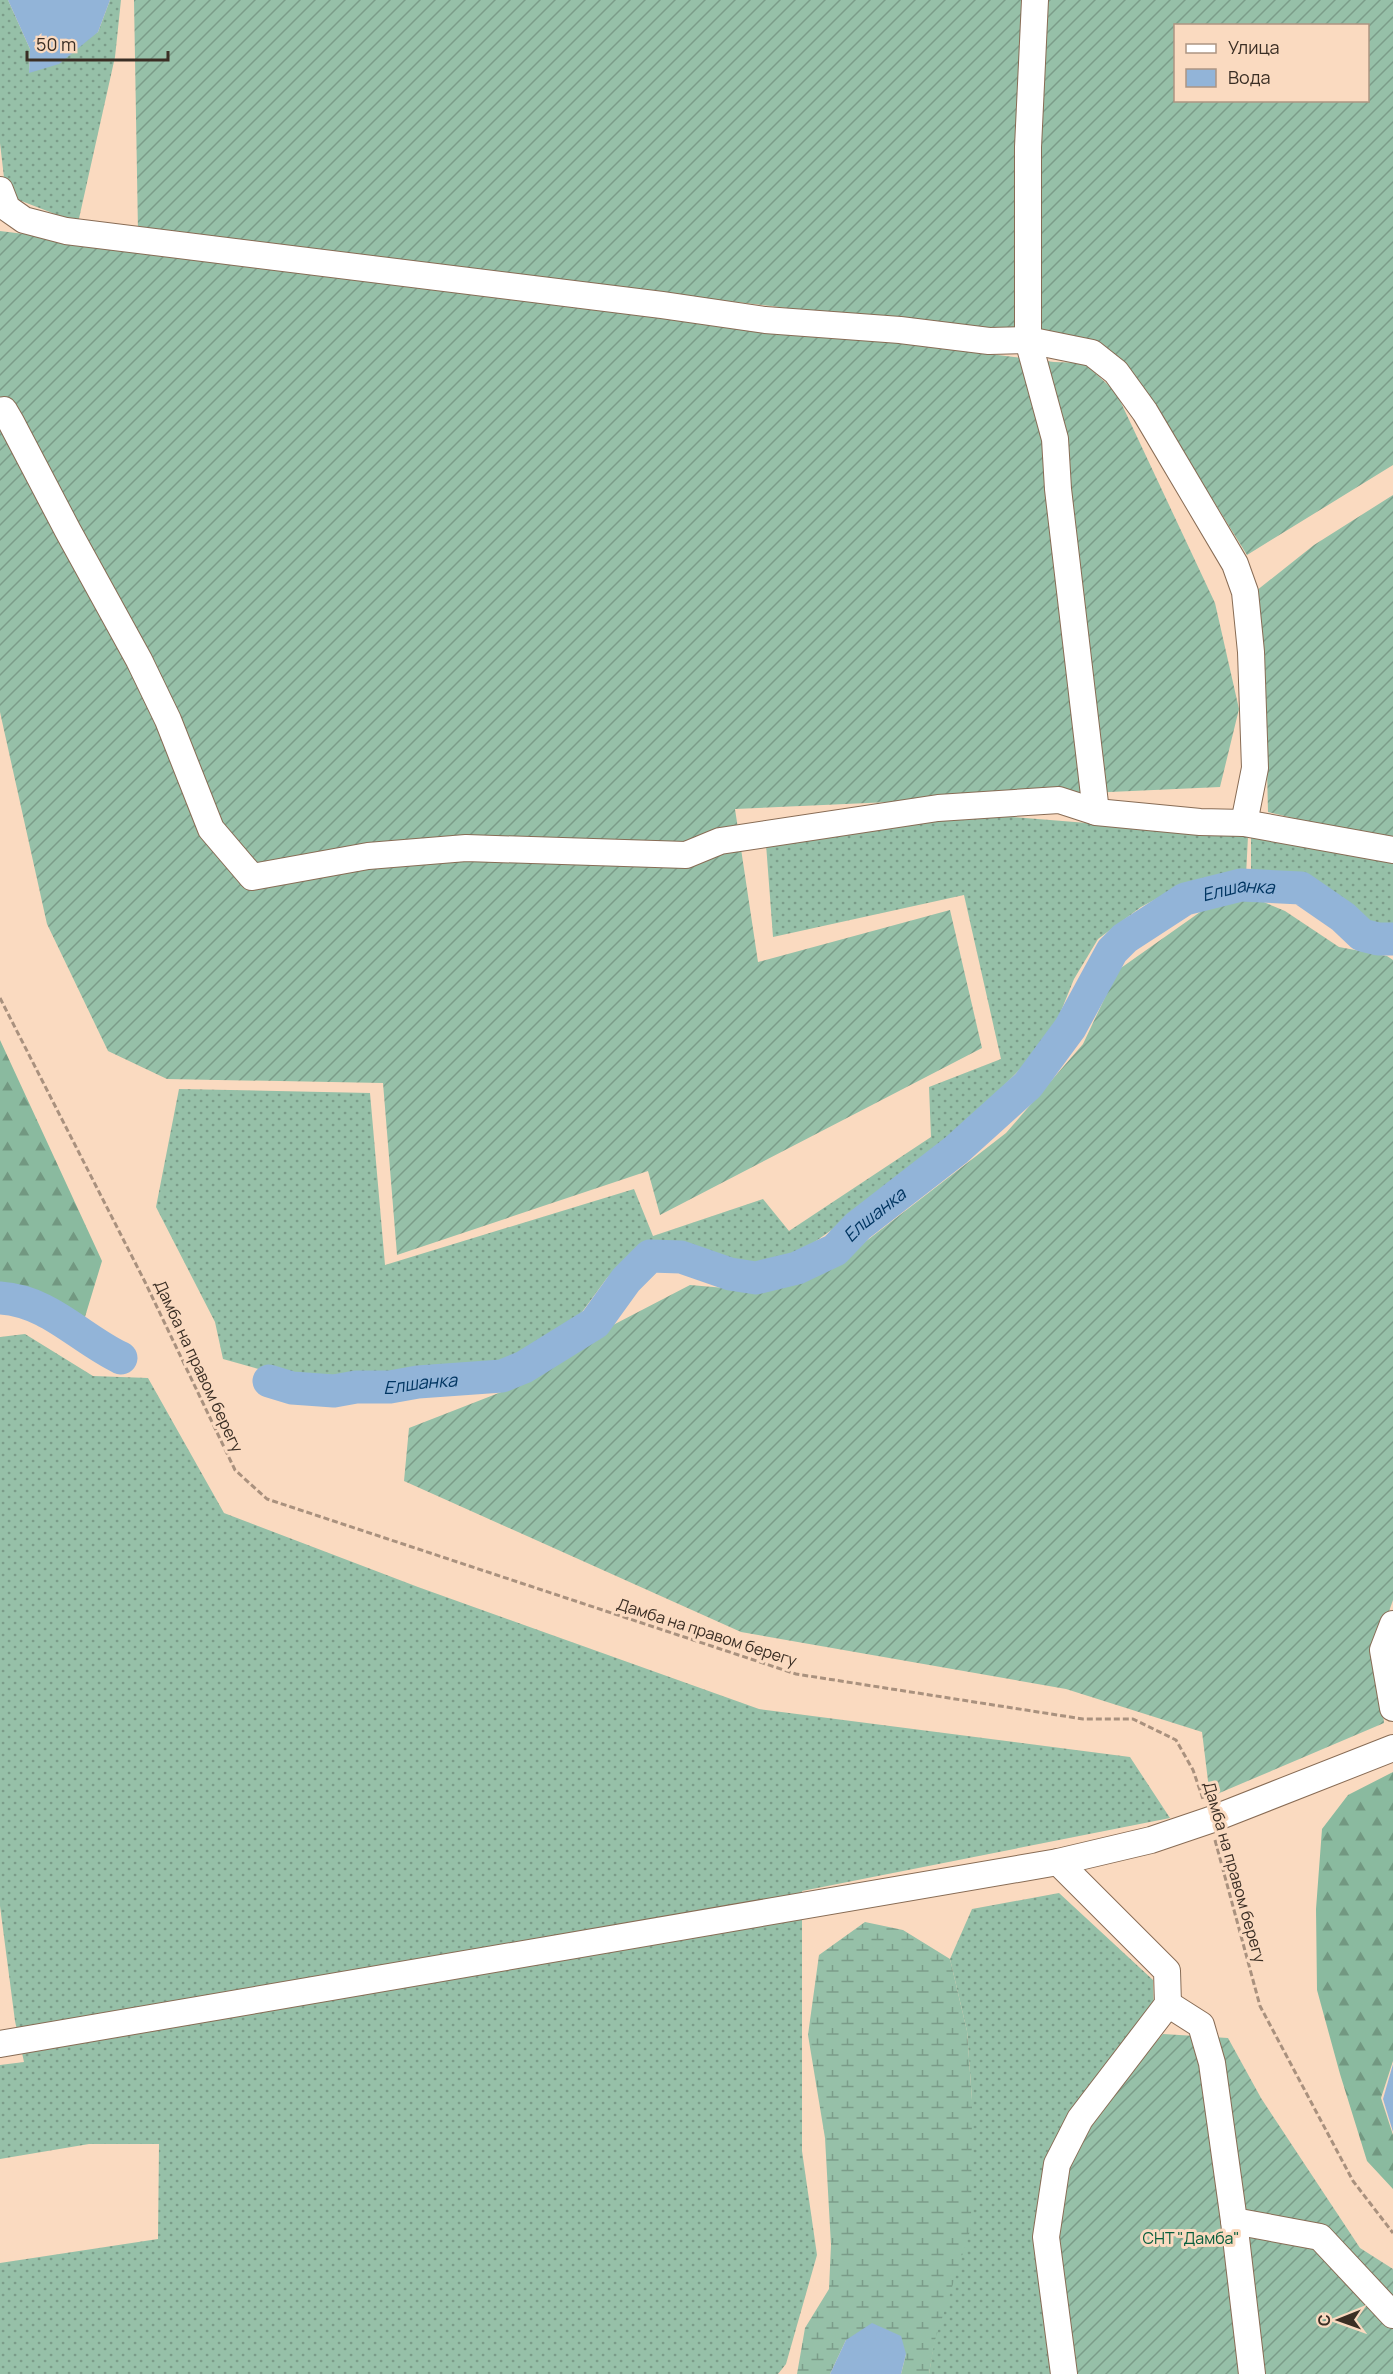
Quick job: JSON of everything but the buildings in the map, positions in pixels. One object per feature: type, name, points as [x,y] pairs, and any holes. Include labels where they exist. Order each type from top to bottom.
[{"type":"street","points":[[1035,0],[1028,147],[1028,340],[1054,439],[1060,512],[1096,812]]},
{"type":"street","points":[[0,190],[7,208],[24,220],[66,231],[662,305],[715,315],[900,330],[989,341],[1028,340],[1092,353],[1116,372],[1145,412],[1235,564],[1245,592],[1251,652],[1255,768],[1244,823]]},
{"type":"street","points":[[0,411],[4,410],[11,422],[68,531],[121,622],[168,720],[211,829],[252,877],[368,856],[466,848],[687,855],[720,841],[938,808],[1059,800],[1096,812],[1200,822],[1244,823],[1393,850]]},
{"type":"street","points":[[1393,1624],[1383,1650],[1393,1708]]},
{"type":"street","points":[[0,2044],[1058,1862],[1151,1840],[1210,1820],[1393,1748]]},
{"type":"street","points":[[1058,1862],[1167,1971],[1168,2004],[1080,2119],[1057,2164],[1046,2237],[1064,2374]]},
{"type":"street","points":[[1168,2004],[1201,2025],[1212,2063],[1252,2374]]},
{"type":"street","points":[[1233,2221],[1320,2237],[1393,2319]]},
{"type":"path","name":"Дамба на правом берегу","points":[[0,998],[146,1282],[235,1470],[267,1499],[796,1674],[1083,1719],[1133,1719],[1176,1740],[1193,1770],[1210,1820],[1225,1884],[1260,2006],[1353,2181],[1393,2233]]},
{"type":"green space","points":[[0,0],[8,0],[30,49],[29,72],[98,32],[110,0],[121,0],[115,57],[78,223],[6,195],[0,143]]},
{"type":"green space","points":[[134,0],[1393,0],[1393,465],[1247,555],[1162,418],[1104,345],[138,232]]},
{"type":"green space","points":[[0,231],[1054,362],[1084,363],[1116,392],[1215,603],[1239,709],[1220,787],[735,809],[758,962],[950,910],[982,1048],[660,1215],[648,1171],[397,1255],[383,1083],[167,1079],[108,1051],[47,924],[0,712]]},
{"type":"green space","points":[[1393,495],[1393,842],[1268,812],[1266,725],[1251,595],[1314,545]]},
{"type":"green space","points":[[1000,816],[1248,836],[1246,876],[1223,876],[1182,885],[1141,907],[1098,939],[1074,979],[1059,1016],[1031,1058],[960,1130],[882,1194],[802,1251],[763,1266],[736,1267],[670,1249],[635,1252],[607,1278],[582,1312],[555,1333],[508,1360],[472,1370],[420,1370],[365,1378],[321,1381],[280,1375],[223,1359],[215,1322],[156,1207],[179,1089],[370,1093],[385,1265],[634,1189],[653,1236],[763,1199],[789,1231],[931,1137],[929,1087],[1001,1059],[964,895],[773,937],[766,844],[905,820]]},
{"type":"green space","points":[[1251,837],[1393,859],[1393,934],[1357,930],[1329,905],[1291,881],[1251,876]]},
{"type":"green space","points":[[1254,898],[1285,911],[1339,947],[1387,956],[1393,960],[1393,1600],[1376,1648],[1384,1723],[1210,1797],[1202,1732],[1066,1689],[741,1632],[404,1481],[409,1428],[509,1389],[590,1337],[690,1285],[748,1290],[834,1266],[1006,1133],[1083,1044],[1118,970],[1203,910]]},
{"type":"green space","points":[[0,1040],[102,1261],[81,1330],[50,1301],[0,1294]]},
{"type":"green space","points":[[25,1334],[93,1376],[148,1378],[224,1513],[418,1587],[759,1709],[1130,1757],[1170,1818],[802,1891],[802,2151],[817,2255],[786,2364],[778,2374],[0,2374],[0,2263],[158,2239],[159,2144],[89,2144],[0,2159],[0,2065],[24,2062],[15,2021],[0,1906],[0,1337]]},
{"type":"green space","points":[[1393,1772],[1393,2061],[1381,2098],[1393,2135],[1393,2189],[1367,2161],[1340,2074],[1317,1990],[1316,1909],[1322,1829],[1348,1795]]},
{"type":"green space","points":[[1059,1893],[1153,1980],[1154,2011],[1067,2124],[1044,2165],[1037,2232],[1057,2374],[929,2374],[972,2100],[967,2031],[950,1959],[972,1909]]},
{"type":"green space","points":[[865,1922],[903,1930],[950,1959],[967,2031],[972,2100],[971,2228],[935,2340],[929,2374],[901,2374],[906,2354],[846,2340],[830,2374],[797,2374],[805,2328],[829,2289],[831,2245],[825,2138],[808,2035],[819,1955]]},
{"type":"green space","name":"СНТ \"Дамба\"","points":[[1163,2034],[1228,2038],[1261,2098],[1360,2248],[1393,2269],[1393,2374],[1073,2374],[1051,2227],[1068,2165],[1083,2127]]},
{"type":"water","points":[[8,0],[110,0],[98,32],[59,64],[29,73],[30,49]]},
{"type":"water","points":[[1393,2064],[1393,2132],[1383,2099]]},
{"type":"water","points":[[872,2323],[901,2336],[906,2354],[901,2374],[830,2374],[846,2340]]},
{"type":"waterway","name":"Елшанка","points":[[269,1381],[292,1388],[334,1391],[356,1387],[390,1387],[418,1382],[502,1376],[524,1367],[595,1323],[626,1280],[650,1256],[681,1257],[730,1274],[756,1278],[797,1268],[835,1250],[858,1226],[956,1150],[1028,1085],[1070,1028],[1112,951],[1125,938],[1185,899],[1241,885],[1301,888],[1343,917],[1362,935],[1378,939],[1393,939]]},
{"type":"waterway","name":"Елшанка","points":[[0,1298],[18,1301],[49,1313],[121,1358]]}]
